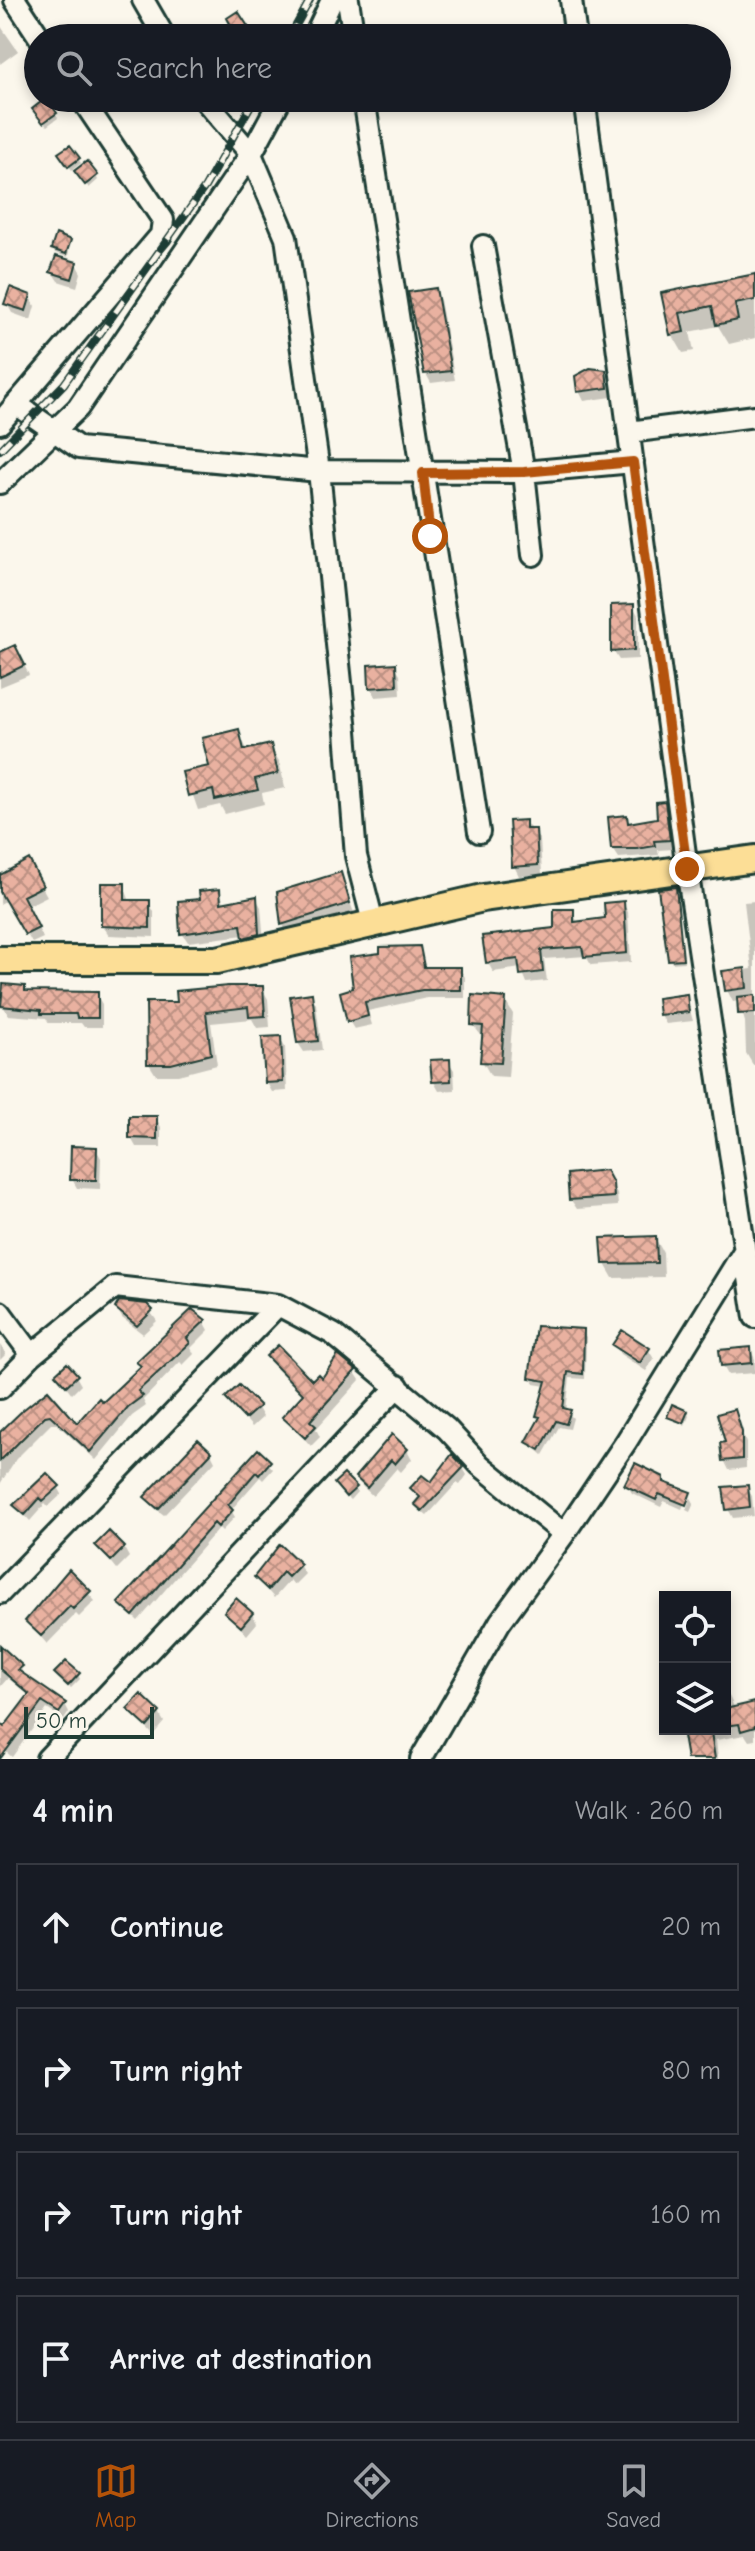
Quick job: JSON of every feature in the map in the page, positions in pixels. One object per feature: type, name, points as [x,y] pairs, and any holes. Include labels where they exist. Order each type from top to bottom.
[{"type":"main road","points":[[0,960],[217,960],[483,898],[755,859]]},
{"type":"street","points":[[15,0],[31,24]]},
{"type":"street","points":[[143,0],[157,24]]},
{"type":"street","points":[[321,24],[332,0]]},
{"type":"street","points":[[348,0],[352,24]]},
{"type":"street","points":[[571,0],[574,24]]},
{"type":"street","points":[[0,423],[161,235],[163,220],[90,112]]},
{"type":"street","points":[[215,112],[251,154],[286,237],[319,471],[356,856],[373,922]]},
{"type":"street","points":[[0,483],[78,408],[251,154],[274,112]]},
{"type":"street","points":[[366,112],[423,473],[430,536],[479,832]]},
{"type":"street","points":[[586,112],[687,869],[755,1317]]},
{"type":"street","points":[[483,246],[524,472],[533,555]]},
{"type":"street","points":[[16,404],[79,448],[319,471],[524,472],[633,462]]},
{"type":"street","points":[[629,432],[755,416]]},
{"type":"street","points":[[421,1759],[500,1622],[626,1442],[744,1251]]},
{"type":"street","points":[[0,1388],[32,1355],[115,1287],[278,1305],[333,1334],[398,1386],[447,1429],[480,1465],[564,1534]]},
{"type":"street","points":[[0,1593],[278,1305]]},
{"type":"street","points":[[0,1312],[32,1355]]},
{"type":"street","points":[[47,1759],[398,1386]]},
{"type":"building","points":[[238,11],[246,24],[230,24],[227,18]]},
{"type":"building","points":[[34,112],[56,112],[57,113],[43,123]]},
{"type":"building","points":[[70,145],[80,158],[68,167],[58,153]]},
{"type":"building","points":[[87,161],[98,175],[85,185],[74,171]]},
{"type":"building","points":[[56,234],[71,240],[66,254],[51,249]]},
{"type":"building","points":[[56,256],[77,262],[72,279],[50,272]]},
{"type":"building","points":[[755,274],[755,300],[735,304],[738,320],[716,325],[712,306],[680,313],[684,332],[670,335],[661,293]]},
{"type":"building","points":[[10,287],[31,295],[26,311],[4,304]]},
{"type":"building","points":[[436,288],[451,371],[424,374],[408,292]]},
{"type":"building","points":[[590,368],[606,370],[608,388],[577,392],[575,376]]},
{"type":"building","points":[[634,604],[634,650],[611,652],[611,605]]},
{"type":"building","points":[[15,645],[25,665],[0,677],[0,652]]},
{"type":"building","points":[[396,663],[397,686],[369,688],[368,665]]},
{"type":"building","points":[[239,729],[244,750],[271,744],[278,773],[255,779],[258,790],[215,800],[213,790],[188,796],[182,772],[209,766],[202,738]]},
{"type":"building","points":[[665,801],[670,840],[654,841],[655,846],[637,849],[611,849],[608,817],[627,815],[628,823],[657,818],[656,802]]},
{"type":"building","points":[[526,820],[526,829],[536,829],[538,865],[512,867],[509,821]]},
{"type":"building","points":[[29,859],[43,886],[23,896],[39,928],[25,935],[0,892],[0,875]]},
{"type":"building","points":[[341,872],[350,903],[281,925],[277,892]]},
{"type":"building","points":[[101,883],[125,883],[125,900],[150,900],[150,928],[101,926]]},
{"type":"building","points":[[676,887],[683,959],[668,960],[658,889]]},
{"type":"building","points":[[220,889],[221,903],[257,896],[259,934],[243,938],[241,925],[180,934],[178,901],[200,899],[199,891]]},
{"type":"building","points":[[624,901],[627,953],[584,957],[582,947],[541,950],[543,972],[520,975],[518,959],[486,963],[482,936],[554,928],[554,909],[574,909],[574,922],[605,918],[604,903]]},
{"type":"building","points":[[420,946],[424,967],[461,967],[461,990],[422,990],[365,1002],[368,1016],[347,1022],[340,992],[353,988],[349,957],[380,953],[380,947]]},
{"type":"building","points":[[745,968],[747,988],[725,991],[722,971]]},
{"type":"building","points":[[3,984],[25,986],[25,991],[98,992],[98,1018],[77,1018],[76,1014],[41,1014],[41,1010],[1,1006]]},
{"type":"building","points":[[263,986],[265,1016],[249,1017],[248,1007],[206,1012],[211,1054],[171,1064],[147,1064],[146,1002],[177,1002],[176,991]]},
{"type":"building","points":[[312,993],[318,1041],[297,1043],[290,996]]},
{"type":"building","points":[[687,994],[689,1012],[659,1015],[657,998]]},
{"type":"building","points":[[472,995],[506,998],[501,1063],[480,1062],[483,1026],[471,1025]]},
{"type":"building","points":[[755,995],[755,1013],[738,1014],[737,997]]},
{"type":"building","points":[[281,1036],[283,1082],[265,1083],[262,1037]]},
{"type":"building","points":[[450,1059],[451,1081],[432,1082],[430,1060]]},
{"type":"building","points":[[129,1116],[157,1116],[157,1139],[129,1138]]},
{"type":"building","points":[[71,1146],[97,1147],[96,1180],[70,1180]]},
{"type":"building","points":[[606,1170],[613,1183],[614,1197],[569,1200],[567,1174]]},
{"type":"building","points":[[656,1236],[657,1263],[603,1264],[601,1238]]},
{"type":"building","points":[[119,1301],[147,1304],[153,1310],[137,1326],[115,1308]]},
{"type":"building","points":[[192,1309],[206,1320],[187,1338],[190,1343],[138,1391],[143,1396],[128,1407],[90,1452],[50,1415],[45,1416],[0,1461],[0,1432],[48,1390],[77,1423],[99,1398],[103,1402],[141,1366],[136,1362]]},
{"type":"building","points":[[536,1326],[584,1329],[583,1374],[568,1372],[563,1408],[571,1410],[566,1424],[556,1421],[540,1450],[526,1442],[540,1417],[536,1416],[546,1381],[529,1378]]},
{"type":"building","points":[[622,1330],[650,1348],[640,1363],[612,1345]]},
{"type":"building","points":[[278,1345],[312,1380],[318,1374],[322,1378],[338,1355],[356,1370],[310,1421],[316,1426],[305,1438],[282,1417],[303,1394],[266,1356]]},
{"type":"building","points":[[751,1347],[752,1363],[721,1366],[719,1350]]},
{"type":"building","points":[[67,1363],[78,1375],[66,1386],[55,1374]]},
{"type":"building","points":[[239,1385],[260,1406],[245,1419],[225,1398]]},
{"type":"building","points":[[672,1404],[688,1411],[683,1423],[667,1417]]},
{"type":"building","points":[[735,1409],[742,1432],[742,1459],[722,1461],[720,1443],[725,1442],[717,1414]]},
{"type":"building","points":[[392,1434],[408,1449],[395,1464],[391,1460],[367,1488],[355,1477]]},
{"type":"building","points":[[198,1439],[212,1452],[158,1509],[144,1497]]},
{"type":"building","points":[[258,1449],[271,1461],[259,1475],[256,1472],[228,1505],[233,1510],[218,1527],[214,1523],[133,1616],[118,1603]]},
{"type":"building","points":[[452,1454],[464,1467],[422,1511],[414,1504],[420,1497],[410,1488],[422,1475],[431,1482]]},
{"type":"building","points":[[635,1463],[664,1477],[664,1482],[691,1492],[686,1505],[659,1494],[656,1500],[624,1485]]},
{"type":"building","points":[[47,1473],[60,1486],[43,1501],[40,1498],[25,1515],[13,1505]]},
{"type":"building","points":[[344,1474],[357,1487],[346,1497],[334,1483]]},
{"type":"building","points":[[748,1485],[750,1507],[726,1510],[723,1487]]},
{"type":"building","points":[[109,1531],[125,1547],[111,1561],[95,1545]]},
{"type":"building","points":[[280,1544],[301,1564],[288,1577],[283,1572],[268,1590],[254,1577]]},
{"type":"building","points":[[69,1569],[91,1591],[73,1609],[70,1606],[41,1636],[25,1621]]},
{"type":"building","points":[[236,1598],[253,1613],[241,1627],[224,1612]]},
{"type":"building","points":[[0,1645],[23,1666],[18,1670],[66,1703],[59,1713],[42,1702],[0,1759],[0,1723],[4,1727],[29,1694],[0,1669]]},
{"type":"building","points":[[66,1661],[80,1673],[68,1686],[54,1673]]},
{"type":"building","points":[[141,1694],[160,1712],[147,1727],[127,1709]]},
{"type":"building","points":[[755,1702],[755,1727],[741,1731],[739,1724],[731,1725],[731,1708]]},
{"type":"building","points":[[711,1735],[715,1759],[687,1759],[683,1736]]},
{"type":"railway","points":[[297,24],[310,0]]},
{"type":"railway","points":[[0,450],[64,384],[205,187],[247,112]]},
{"type":"route","points":[[430,536],[423,473],[524,472],[633,462],[687,869]]}]
